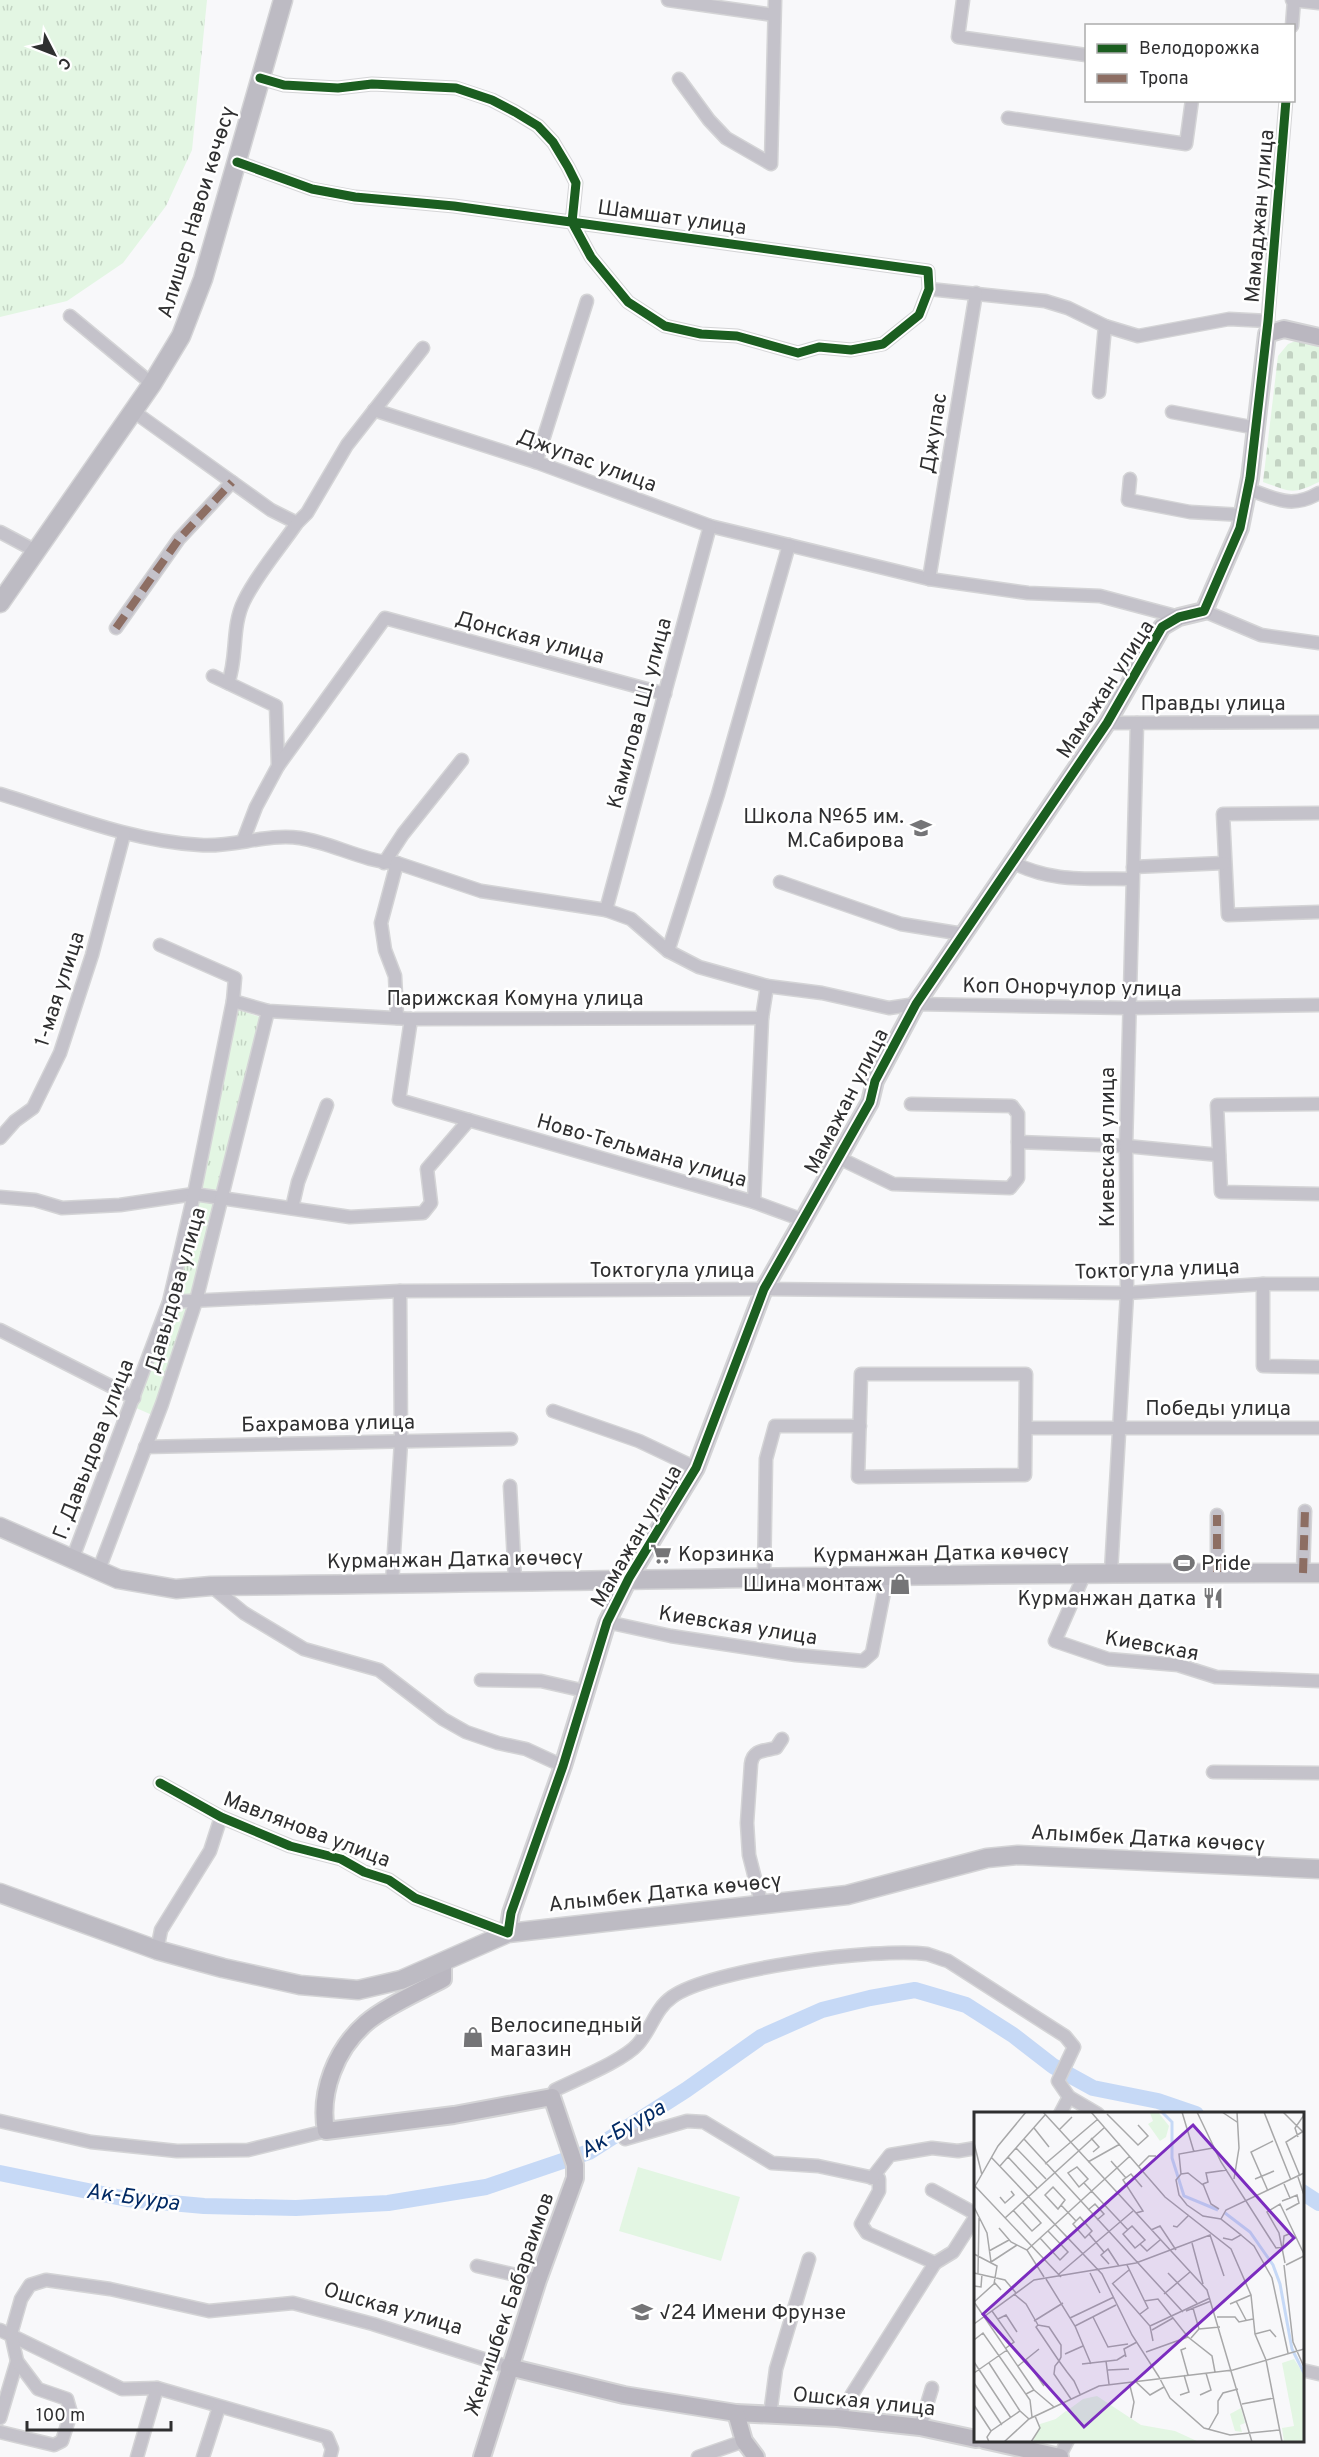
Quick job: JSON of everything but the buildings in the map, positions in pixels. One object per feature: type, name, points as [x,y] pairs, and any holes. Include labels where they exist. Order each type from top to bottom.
[{"type":"main road","name":"Алишер Навои көчөсү","points":[[1,599],[152,384],[177,343],[193,309],[283,0]]},
{"type":"main road","name":"Курманжан Датка көчөсү","points":[[0,1527],[98,1572],[118,1579],[176,1590],[211,1586],[629,1578],[887,1577],[1111,1572],[1311,1573]]},
{"type":"main road","name":"Алымбек Датка көчөсү","points":[[0,1893],[157,1950],[223,1968],[329,1989],[377,1988],[442,1964],[508,1933],[848,1895],[987,1858],[1018,1855],[1319,1869]]},
{"type":"street","points":[[668,0],[774,15]]},
{"type":"street","points":[[679,79],[709,120],[726,138],[771,164],[775,0]]},
{"type":"street","points":[[963,0],[958,37],[1085,55]]},
{"type":"street","points":[[1292,24],[1293,0],[1319,3]]},
{"type":"street","points":[[260,78],[284,85],[338,88],[372,84],[456,88],[492,100],[538,126],[553,142],[576,183],[572,222],[591,257],[628,302],[665,326],[701,334],[737,336],[798,353],[819,347],[851,350],[883,344],[919,315],[928,289],[1045,301],[1068,308],[1105,326],[1138,336],[1229,319],[1319,337]]},
{"type":"street","points":[[1008,118],[1186,144],[1192,102]]},
{"type":"street","name":"Мамаджан улица","points":[[1268,327],[1286,102]]},
{"type":"street","name":"Шамшат улица","points":[[237,162],[312,189],[355,198],[454,206],[928,271],[928,289]]},
{"type":"street","name":"Джупас","points":[[929,579],[976,293]]},
{"type":"street","points":[[536,462],[587,301]]},
{"type":"street","points":[[70,316],[152,384]]},
{"type":"street","points":[[1099,392],[1105,326]]},
{"type":"street","points":[[1268,327],[1243,515],[1240,528],[1204,611],[1261,635],[1319,643]]},
{"type":"street","points":[[228,683],[232,674],[233,638],[244,602],[297,523],[307,513],[347,445],[423,348]]},
{"type":"street","name":"Джупас улица","points":[[374,410],[536,462],[710,526],[929,579],[1028,593],[1100,596],[1179,617]]},
{"type":"street","points":[[133,411],[271,510],[297,523]]},
{"type":"street","points":[[1172,412],[1256,428]]},
{"type":"street","points":[[1130,479],[1128,500],[1190,512],[1243,515]]},
{"type":"street","points":[[116,628],[179,539],[232,482]]},
{"type":"street","points":[[1248,489],[1285,502],[1304,502],[1319,493]]},
{"type":"street","name":"Камилова Ш. улица","points":[[606,910],[710,526]]},
{"type":"street","points":[[0,532],[34,550]]},
{"type":"street","points":[[668,951],[718,794],[789,545]]},
{"type":"street","name":"Мамажан улица","points":[[508,1933],[512,1913],[563,1766],[607,1622],[629,1578],[696,1467],[764,1288],[870,1102],[875,1081],[916,1004],[1107,723],[1162,627],[1179,617],[1204,611]]},
{"type":"street","name":"Донская улица","points":[[278,766],[385,618],[665,694]]},
{"type":"street","points":[[213,676],[276,706],[278,766],[243,841]]},
{"type":"street","name":"Правды улица","points":[[1107,723],[1319,722]]},
{"type":"street","name":"Киевская улица","points":[[1111,1572],[1127,1293],[1128,1008],[1137,723]]},
{"type":"street","points":[[384,863],[403,834],[462,760]]},
{"type":"street","name":"Коп Онорчулор улица","points":[[0,795],[124,834],[201,846],[297,837],[320,841],[384,863],[397,864],[481,891],[606,910],[631,919],[668,951],[699,967],[767,986],[822,993],[889,1008],[916,1004],[1128,1008],[1319,1005]]},
{"type":"street","points":[[1319,813],[1223,814],[1228,915],[1319,912]]},
{"type":"street","name":"1-мая улица","points":[[0,1138],[15,1121],[33,1108],[60,1053],[92,955],[124,834]]},
{"type":"street","points":[[1012,862],[1034,874],[1055,878],[1132,873],[1224,863]]},
{"type":"street","points":[[397,864],[381,923],[385,950],[395,976],[397,1018]]},
{"type":"street","points":[[780,882],[901,924],[963,934]]},
{"type":"street","points":[[160,945],[235,978],[233,1001]]},
{"type":"street","points":[[754,1202],[762,1018],[767,986]]},
{"type":"street","name":"Парижская Комуна улица","points":[[233,1001],[268,1011],[411,1019],[762,1018]]},
{"type":"street","name":"Г. Давыдова улица","points":[[72,1560],[168,1302],[194,1194],[233,1001]]},
{"type":"street","name":"Давыдова улица","points":[[98,1572],[196,1301],[268,1011]]},
{"type":"street","name":"Ново-Тельмана улица","points":[[411,1019],[399,1100],[754,1202],[803,1220]]},
{"type":"street","points":[[839,1158],[893,1184],[1010,1188],[1018,1178],[1018,1114],[1012,1106],[911,1104]]},
{"type":"street","points":[[1319,1104],[1217,1104],[1221,1192],[1319,1194]]},
{"type":"street","points":[[292,1208],[298,1182],[327,1105]]},
{"type":"street","points":[[0,1197],[35,1200],[62,1208],[120,1205],[194,1194],[350,1216],[423,1213],[431,1203],[427,1169],[469,1120]]},
{"type":"street","points":[[1018,1142],[1126,1146],[1219,1155]]},
{"type":"street","points":[[1263,1284],[1263,1366],[1319,1367]]},
{"type":"street","name":"Токтогула улица","points":[[168,1302],[400,1291],[764,1288],[1127,1293],[1263,1284],[1319,1284]]},
{"type":"street","points":[[392,1584],[401,1442],[400,1291]]},
{"type":"street","points":[[0,1330],[134,1398]]},
{"type":"street","points":[[861,1374],[1026,1374],[1026,1428],[1025,1475],[858,1477],[861,1374]]},
{"type":"street","points":[[553,1411],[639,1441],[696,1467]]},
{"type":"street","points":[[764,1577],[766,1459],[775,1426],[860,1426]]},
{"type":"street","name":"Победы улица","points":[[1026,1428],[1319,1428]]},
{"type":"street","name":"Бахрамова улица","points":[[145,1447],[511,1439]]},
{"type":"street","points":[[510,1486],[515,1580]]},
{"type":"street","points":[[1305,1511],[1311,1573]]},
{"type":"street","points":[[1217,1515],[1217,1572]]},
{"type":"street","name":"Киевская","points":[[1085,1573],[1054,1641],[1108,1659],[1178,1665],[1216,1677],[1319,1681]]},
{"type":"street","name":"Киевская улица","points":[[607,1622],[671,1636],[796,1655],[863,1661],[872,1653],[887,1577]]},
{"type":"street","points":[[211,1586],[244,1613],[304,1649],[379,1670],[443,1719],[466,1732],[498,1743],[526,1749],[563,1766]]},
{"type":"street","points":[[481,1680],[541,1681],[585,1691]]},
{"type":"street","points":[[762,1906],[748,1844],[747,1822],[751,1764],[752,1756],[757,1752],[776,1748],[782,1739]]},
{"type":"street","points":[[1214,1772],[1319,1773]]},
{"type":"street","name":"Мавлянова улица","points":[[160,1783],[221,1817],[290,1846],[341,1859],[364,1872],[389,1880],[415,1898],[508,1933]]},
{"type":"street","points":[[157,1950],[161,1930],[210,1851],[221,1817]]},
{"type":"street","points":[[0,2121],[91,2142],[177,2151],[248,2150],[326,2131],[454,2115],[552,2097],[555,2090],[600,2068],[637,2046],[659,2008],[674,1995],[719,1977],[837,1956],[926,1954],[948,1961],[1065,2036],[1074,2048],[1058,2081],[1069,2097],[1095,2112]]},
{"type":"street","points":[[326,2131],[323,2118],[329,2080],[349,2043],[367,2022],[443,1979],[442,1964]]},
{"type":"street","name":"Женишбек Бабараимов","points":[[482,2457],[538,2280],[576,2178],[575,2165],[552,2097]]},
{"type":"street","points":[[1061,2112],[1069,2097]]},
{"type":"street","points":[[625,2139],[687,2121],[704,2122],[772,2163],[818,2166],[879,2179],[880,2185],[861,2224],[864,2229],[867,2233],[935,2263]]},
{"type":"street","points":[[872,2178],[890,2155],[932,2148],[958,2151],[974,2148]]},
{"type":"street","points":[[932,2190],[974,2214]]},
{"type":"street","points":[[837,2418],[935,2263],[953,2252],[974,2217]]},
{"type":"street","points":[[770,2415],[776,2368],[809,2259]]},
{"type":"street","points":[[477,2266],[538,2280]]},
{"type":"street","name":"Ошская улица","points":[[0,2432],[54,2445],[62,2441],[71,2413],[71,2406],[67,2399],[38,2389],[17,2361],[5,2332],[30,2285],[46,2280],[110,2289],[209,2311],[257,2309],[292,2303],[385,2327],[509,2367],[624,2395],[736,2413],[837,2418],[920,2427],[974,2439]]},
{"type":"street","points":[[5,2332],[122,2389],[157,2388],[327,2437],[332,2450],[330,2457]]},
{"type":"street","points":[[0,2418],[17,2361]]},
{"type":"street","points":[[1304,2370],[1319,2374]]},
{"type":"street","points":[[137,2457],[157,2388]]},
{"type":"street","points":[[920,2427],[932,2388]]},
{"type":"street","points":[[203,2457],[219,2407]]},
{"type":"street","points":[[736,2413],[744,2441],[756,2457]]},
{"type":"street","points":[[698,2457],[744,2441]]},
{"type":"street","points":[[993,2442],[1059,2457],[1067,2442]]},
{"type":"green space","points":[[0,0],[207,0],[192,150],[166,206],[123,263],[67,301],[0,317]]},
{"type":"green space","points":[[1298,340],[1319,347],[1319,482],[1291,491],[1263,482],[1278,356],[1288,344]]},
{"type":"green space","points":[[236,1009],[260,1017],[217,1191],[200,1187]]},
{"type":"green space","points":[[197,1198],[217,1203],[193,1296],[175,1292]]},
{"type":"green space","points":[[170,1308],[188,1308],[152,1415],[134,1407]]},
{"type":"green space","points":[[638,2167],[740,2197],[721,2261],[619,2231]]},
{"type":"waterway","name":"Ак-Буура","points":[[0,2173],[127,2199],[204,2206],[296,2208],[388,2203],[486,2187],[589,2152],[686,2090],[761,2037],[822,2010],[915,1990],[966,2005],[1013,2035],[1053,2066],[1093,2088],[1158,2101],[1190,2112]]},
{"type":"waterway","name":"Ак-Буура","points":[[1304,2193],[1319,2203]]},
{"type":"marked path","points":[[116,628],[179,539],[232,482]]},
{"type":"marked path","points":[[1303,1573],[1305,1511]]},
{"type":"marked path","points":[[1217,1515],[1217,1572]]},
{"type":"cycle path","points":[[237,162],[312,189],[355,197],[454,206],[928,271],[929,289],[919,315],[883,344],[851,350],[819,347],[798,353],[737,336],[701,334],[665,326],[628,302],[591,257],[572,222],[576,183],[553,142],[538,126],[492,100],[456,88],[372,84],[338,88],[284,85],[260,78]]},
{"type":"cycle path","points":[[160,1783],[221,1817],[290,1846],[341,1859],[364,1872],[389,1880],[415,1898],[508,1933],[511,1913],[563,1766],[607,1622],[629,1578],[696,1468],[764,1289],[870,1102],[875,1081],[916,1004],[1107,723],[1162,627],[1179,617],[1204,611],[1240,528],[1250,478],[1268,321],[1286,102]]},
{"type":"place","name":"Школа №65 им. М.Сабирова","points":[[921,828]]},
{"type":"place","name":"Корзинка","points":[[661,1554]]},
{"type":"place","name":"Pride","points":[[1184,1563]]},
{"type":"place","name":"Шина монтаж","points":[[900,1584]]},
{"type":"place","name":"Курманжан датка","points":[[1213,1598]]},
{"type":"place","name":"Велосипедный магазин","points":[[473,2037]]},
{"type":"place","name":"√24 Имени Фрунзе","points":[[642,2312]]}]
